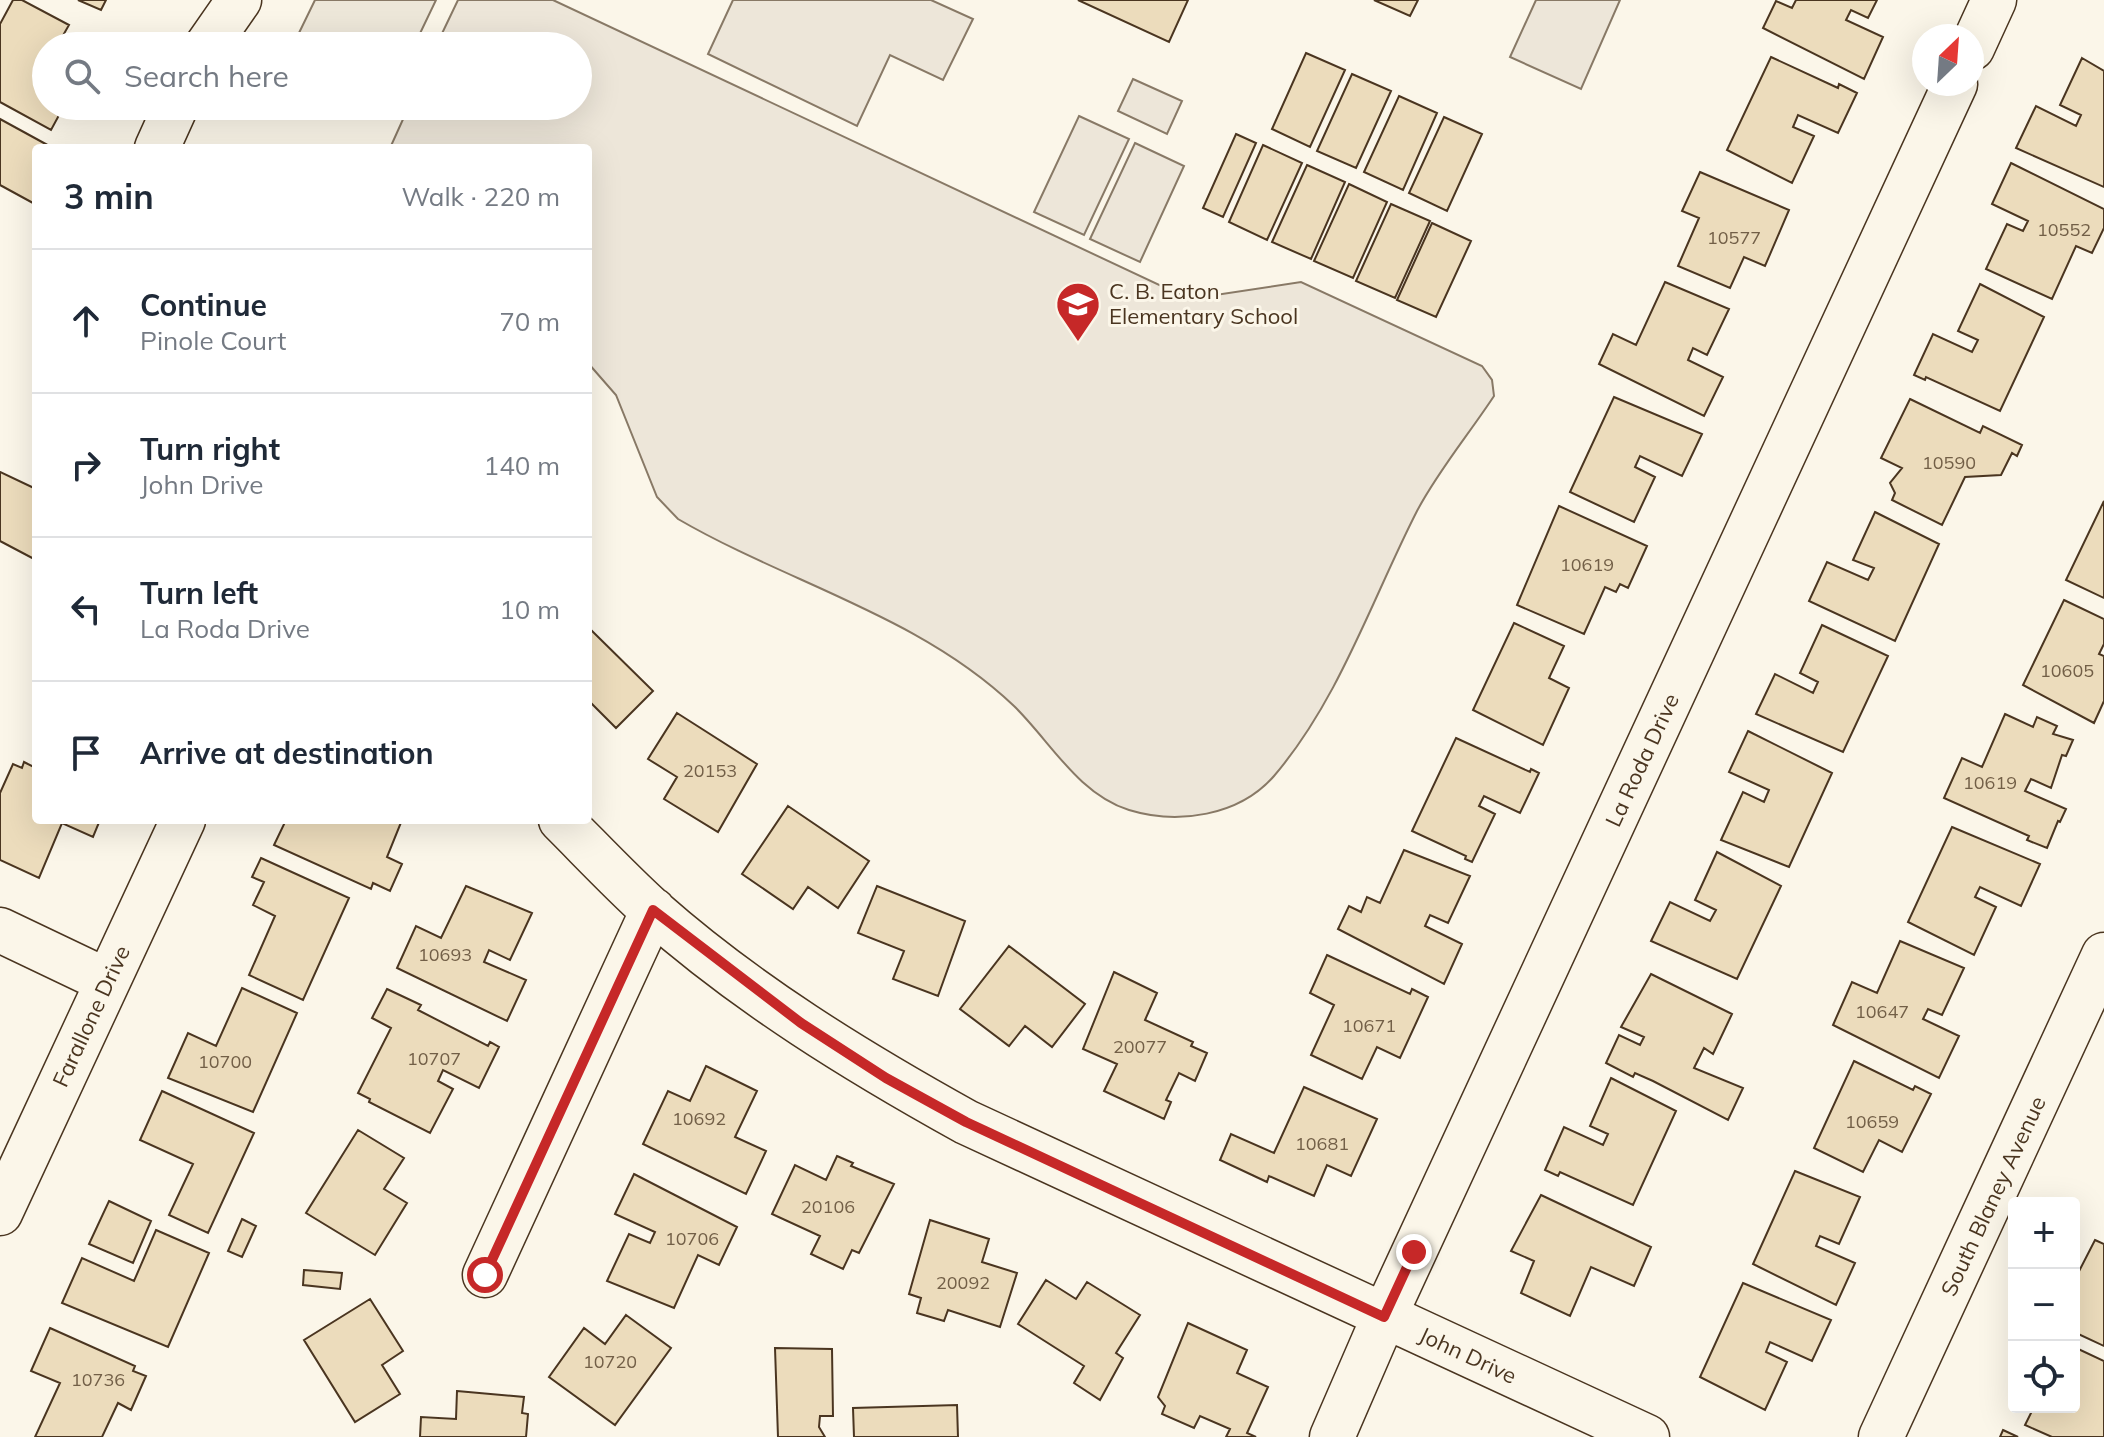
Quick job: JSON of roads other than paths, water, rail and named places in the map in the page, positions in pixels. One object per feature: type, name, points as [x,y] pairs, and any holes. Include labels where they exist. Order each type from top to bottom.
[{"type":"street","points":[[217,32],[239,0]]},
{"type":"street","points":[[1983,24],[1994,0]]},
{"type":"street","name":"La Roda Drive","points":[[1332,1437],[1384,1317],[1949,96]]},
{"type":"street","points":[[159,144],[170,120]]},
{"type":"street","name":"Farallone Drive","points":[[0,1213],[181,824]]},
{"type":"street","name":"John Drive","points":[[565,824],[653,910],[801,1023],[886,1078],[966,1122],[1647,1437]]},
{"type":"street","points":[[485,1275],[653,910]]},
{"type":"street","points":[[0,930],[107,981]]},
{"type":"street","name":"South Blaney Avenue","points":[[1881,1437],[2104,955]]},
{"type":"place","name":"C. B. Eaton Elementary School","points":[[1078,343]]}]
